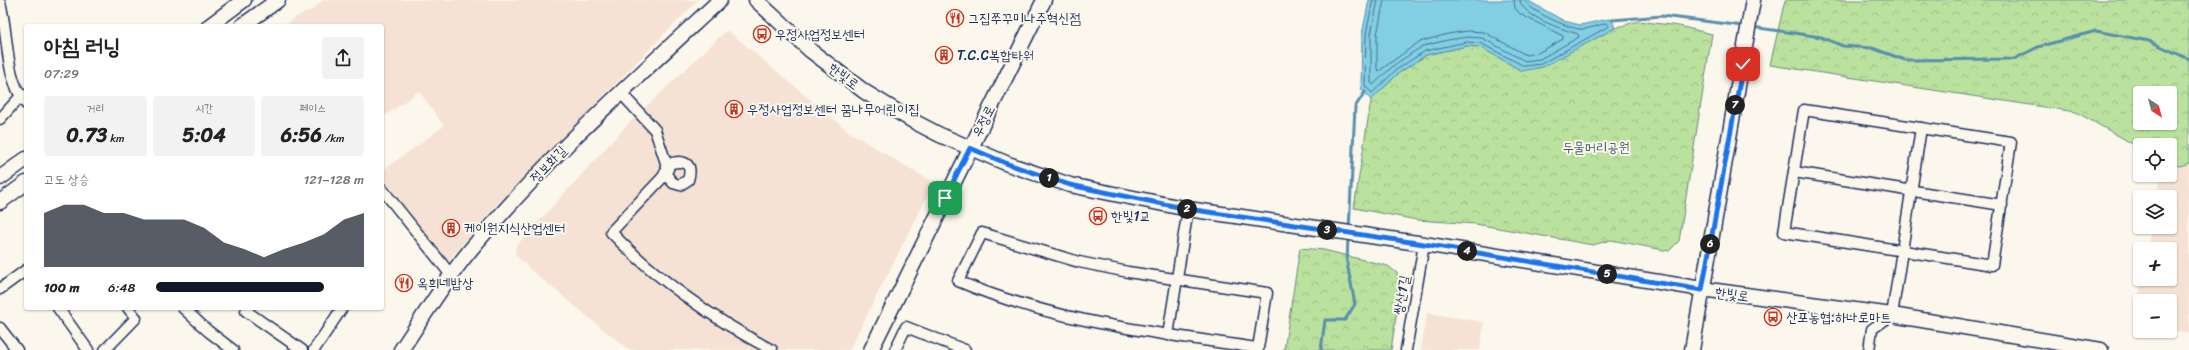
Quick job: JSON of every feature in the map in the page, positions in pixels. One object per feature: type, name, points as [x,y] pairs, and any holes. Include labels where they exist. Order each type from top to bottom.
[{"type":"street","points":[[212,24],[244,0]]},
{"type":"street","points":[[245,24],[278,0]]},
{"type":"street","name":"정보화길","points":[[401,350],[451,275],[472,248],[536,176],[620,92],[720,0]]},
{"type":"street","name":"한빛로","points":[[756,0],[810,51],[865,92],[913,121],[1008,164],[1070,185],[1188,209],[1424,244],[1702,290],[1892,315],[2101,350]]},
{"type":"street","name":"우정로","points":[[871,350],[1044,0]]},
{"type":"street","points":[[1692,350],[1753,0]]},
{"type":"street","points":[[0,6],[12,80],[24,99],[0,119]]},
{"type":"street","points":[[620,92],[655,130],[666,169],[611,232],[627,248],[666,281],[739,331],[772,350]]},
{"type":"street","points":[[1804,110],[1921,128],[2011,142],[1992,265],[1784,232],[1804,110]]},
{"type":"street","points":[[1869,350],[1872,328],[1892,315],[1921,128]]},
{"type":"street","points":[[0,178],[24,160]]},
{"type":"street","points":[[1794,172],[2002,205]]},
{"type":"street","points":[[0,202],[24,184]]},
{"type":"street","points":[[384,191],[451,275]]},
{"type":"street","points":[[1168,335],[1188,209]]},
{"type":"street","points":[[982,233],[1079,262],[1177,280],[1267,293],[1258,349],[1168,335],[1050,312],[1003,298],[958,281],[982,233]]},
{"type":"street","name":"쌍산1길","points":[[1406,350],[1424,244]]},
{"type":"street","points":[[0,289],[24,271]]},
{"type":"street","points":[[59,310],[88,350]]},
{"type":"street","points":[[105,350],[136,318],[130,310]]},
{"type":"street","points":[[186,310],[208,332],[233,350]]},
{"type":"street","points":[[247,310],[246,311],[302,350]]},
{"type":"street","points":[[314,350],[341,310]]},
{"type":"street","points":[[895,350],[906,327],[965,350]]},
{"type":"street","points":[[0,328],[17,350]]},
{"type":"shaded area","points":[[323,0],[698,0],[498,203],[447,262],[384,181],[384,170],[444,126],[419,91],[384,117],[384,24],[287,24],[296,17],[313,9]]},
{"type":"shaded area","name":"우정사업정보센터","points":[[727,30],[849,132],[934,183],[849,350],[629,350],[533,272],[515,255],[516,246],[627,125]]},
{"type":"shaded area","points":[[2189,163],[2189,333],[2177,331],[2177,294],[2139,294],[2141,286],[2177,286],[2177,242],[2149,242],[2151,234],[2177,234],[2177,190],[2158,190],[2160,182],[2177,182],[2177,165],[2180,166]]},
{"type":"shaded area","points":[[1427,313],[1484,322],[1480,350],[1421,350]]},
{"type":"green space","points":[[1785,0],[2189,0],[2189,163],[2180,166],[2177,165],[2177,138],[2133,138],[2133,144],[2076,112],[1770,65]]},
{"type":"green space","name":"두물머리공원","points":[[1638,21],[1679,26],[1712,34],[1679,241],[1669,251],[1611,240],[1593,245],[1476,224],[1417,220],[1354,208],[1371,100],[1399,73],[1426,55],[1467,46],[1480,47],[1522,71],[1589,42],[1615,28]]},
{"type":"green space","points":[[1300,248],[1324,250],[1388,266],[1397,273],[1401,284],[1391,350],[1284,350]]},
{"type":"water","points":[[1369,0],[1527,0],[1564,21],[1580,25],[1609,19],[1612,20],[1615,28],[1543,67],[1522,71],[1480,47],[1467,46],[1426,55],[1399,73],[1371,100],[1361,89],[1362,34]]},
{"type":"waterway","points":[[1612,20],[1662,16],[1744,26]]},
{"type":"waterway","points":[[1752,27],[1821,37],[1843,46],[1872,48],[1905,60],[2014,59],[2038,47],[2096,31],[2149,41],[2189,59]]},
{"type":"waterway","points":[[1349,230],[1355,107],[1365,92]]},
{"type":"waterway","points":[[1321,350],[1325,320],[1345,320],[1355,304],[1347,263],[1348,237]]},
{"type":"place","name":"그집쭈꾸미나주혁신점","points":[[955,18]]},
{"type":"place","name":"우정사업정보센터","points":[[762,34]]},
{"type":"place","name":"T.C.C복합타워","points":[[944,55]]},
{"type":"place","name":"우정사업정보센터 꿈나무어린이집","points":[[734,109]]},
{"type":"place","name":"한빛1교","points":[[1098,216]]},
{"type":"place","name":"케이원지식산업센터","points":[[451,228]]},
{"type":"place","name":"옥희네밥상","points":[[404,283]]},
{"type":"place","name":"산포농협.하나로마트","points":[[1773,317]]},
{"type":"route","points":[[945,198],[970,148],[1008,164],[1070,185],[1188,209],[1424,244],[1702,290],[1743,64]]}]
